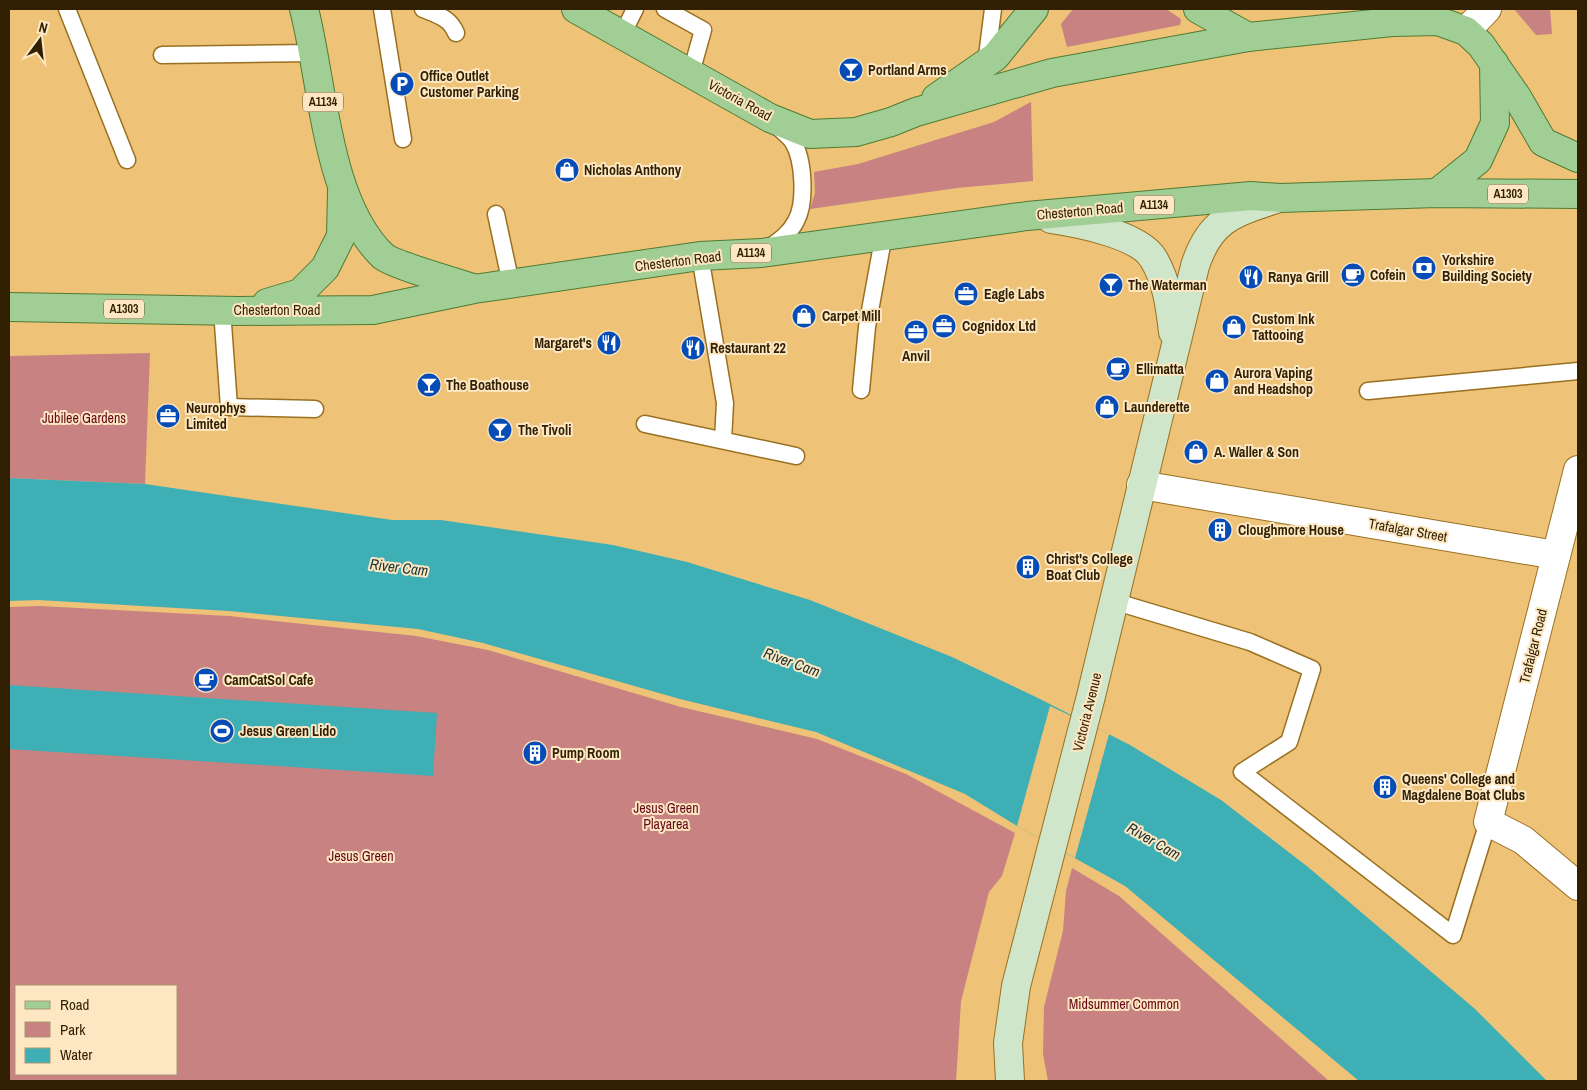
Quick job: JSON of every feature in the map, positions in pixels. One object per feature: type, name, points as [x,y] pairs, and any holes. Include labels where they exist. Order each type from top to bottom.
[{"type":"main road","name":"Victoria Road","points":[[576,9],[770,118],[810,134],[856,132],[891,122],[916,112]]},
{"type":"main road","points":[[916,112],[995,57],[1034,9]]},
{"type":"main road","points":[[1198,9],[1248,36]]},
{"type":"main road","name":"A1134","points":[[306,11],[312,53],[342,188],[362,228],[384,257],[474,289]]},
{"type":"main road","points":[[916,112],[1052,73],[1248,36],[1392,22],[1438,21],[1466,31],[1481,45],[1543,142],[1578,158]]},
{"type":"main road","points":[[1437,193],[1478,160],[1495,123],[1494,63]]},
{"type":"main road","name":"A1303","points":[[231,311],[300,293],[325,268],[341,236],[342,188]]},
{"type":"main road","name":"A1303","points":[[1437,193],[1578,194]]},
{"type":"main road","name":"Chesterton Road","points":[[9,307],[231,311],[373,310],[474,289],[700,256],[762,253],[884,234],[1027,216],[1251,196],[1280,198],[1437,193]]},
{"type":"street","points":[[1466,31],[1487,9]]},
{"type":"street","name":"Victoria Avenue","points":[[1010,1081],[1008,1044],[1016,986],[1091,696],[1195,266],[1201,247],[1206,239],[1233,213],[1280,198]]},
{"type":"street","points":[[1027,216],[1090,225],[1136,244],[1152,256],[1167,290],[1175,344]]},
{"type":"street","name":"Trafalgar Road","points":[[1488,822],[1578,470]]},
{"type":"street","name":"Trafalgar Street","points":[[1141,485],[1556,555]]},
{"type":"street","points":[[1488,822],[1523,840],[1578,886]]},
{"type":"lane","points":[[67,9],[127,160]]},
{"type":"lane","points":[[382,9],[404,139]]},
{"type":"lane","points":[[423,9],[445,18],[452,24],[456,33]]},
{"type":"lane","points":[[622,35],[635,9]]},
{"type":"lane","points":[[665,9],[704,30],[691,73]]},
{"type":"lane","points":[[986,64],[993,9]]},
{"type":"lane","points":[[162,56],[312,53]]},
{"type":"lane","points":[[762,253],[786,236],[797,220],[803,188],[801,166],[793,143],[770,118]]},
{"type":"lane","points":[[496,214],[511,284]]},
{"type":"lane","points":[[861,390],[867,327],[884,234]]},
{"type":"lane","points":[[700,256],[726,403],[723,440]]},
{"type":"lane","points":[[231,311],[229,408],[315,409]]},
{"type":"lane","points":[[1368,391],[1578,371]]},
{"type":"lane","points":[[645,424],[796,456]]},
{"type":"lane","points":[[1113,601],[1250,642],[1312,669],[1289,742],[1242,772],[1453,935],[1488,822]]},
{"type":"green space","points":[[1073,9],[1166,9],[1181,19],[1180,25],[1067,47],[1061,24]]},
{"type":"green space","points":[[1514,9],[1550,9],[1552,34],[1536,35]]},
{"type":"green space","points":[[1031,102],[1033,181],[957,188],[810,209],[815,193],[814,172],[858,164],[994,122]]},
{"type":"green space","name":"Jubilee Gardens","points":[[150,353],[145,484],[9,478],[9,356]]},
{"type":"green space","name":"Jesus Green","points":[[40,606],[229,616],[416,636],[488,650],[681,707],[817,739],[906,774],[1015,833],[1002,876],[989,892],[961,1001],[956,1081],[9,1081],[9,607]]},
{"type":"green space","name":"Midsummer Common","points":[[1072,868],[1119,896],[1329,1081],[1048,1081],[1043,1054],[1044,1007],[1063,931],[1066,891]]},
{"type":"water","name":"River Cam","points":[[9,478],[145,484],[392,520],[441,520],[613,545],[687,562],[810,600],[952,657],[1038,698],[1130,745],[1221,800],[1308,867],[1475,1009],[1547,1081],[1359,1081],[1125,886],[1017,826],[965,794],[816,732],[680,699],[483,643],[418,629],[229,611],[38,600],[9,601]]},
{"type":"water","name":"Jesus Green Lido","points":[[9,685],[437,713],[433,776],[9,749]]},
{"type":"pier","points":[[1050,706],[1109,734],[1075,858],[1017,826]]},
{"type":"place","name":"Portland Arms","points":[[851,70]]},
{"type":"place","name":"Office Outlet Customer Parking","points":[[402,84]]},
{"type":"place","name":"Nicholas Anthony","points":[[567,170]]},
{"type":"place","name":"Yorkshire Building Society","points":[[1424,268]]},
{"type":"place","name":"Cofein","points":[[1353,275]]},
{"type":"place","name":"Ranya Grill","points":[[1251,277]]},
{"type":"place","name":"The Waterman","points":[[1111,285]]},
{"type":"place","name":"Eagle Labs","points":[[966,294]]},
{"type":"place","name":"Carpet Mill","points":[[804,316]]},
{"type":"place","name":"Cognidox Ltd","points":[[944,326]]},
{"type":"place","name":"Custom Ink Tattooing","points":[[1234,327]]},
{"type":"place","name":"Anvil","points":[[916,332]]},
{"type":"place","name":"Margaret's","points":[[609,343]]},
{"type":"place","name":"Restaurant 22","points":[[693,348]]},
{"type":"place","name":"Ellimatta","points":[[1118,369]]},
{"type":"place","name":"Aurora Vaping and Headshop","points":[[1217,381]]},
{"type":"place","name":"The Boathouse","points":[[429,385]]},
{"type":"place","name":"Launderette","points":[[1107,407]]},
{"type":"place","name":"Neurophys Limited","points":[[168,416]]},
{"type":"place","name":"The Tivoli","points":[[500,430]]},
{"type":"place","name":"A. Waller & Son","points":[[1196,452]]},
{"type":"place","name":"Cloughmore House","points":[[1220,530]]},
{"type":"place","name":"Christ's College Boat Club","points":[[1028,567]]},
{"type":"place","name":"CamCatSol Cafe","points":[[206,680]]},
{"type":"place","name":"Jesus Green Lido","points":[[222,731]]},
{"type":"place","name":"Pump Room","points":[[535,753]]},
{"type":"place","name":"Queens' College and Magdalene Boat Clubs","points":[[1385,787]]},
{"type":"park label","name":"Jesus Green Playarea","points":[[666,816]]}]
